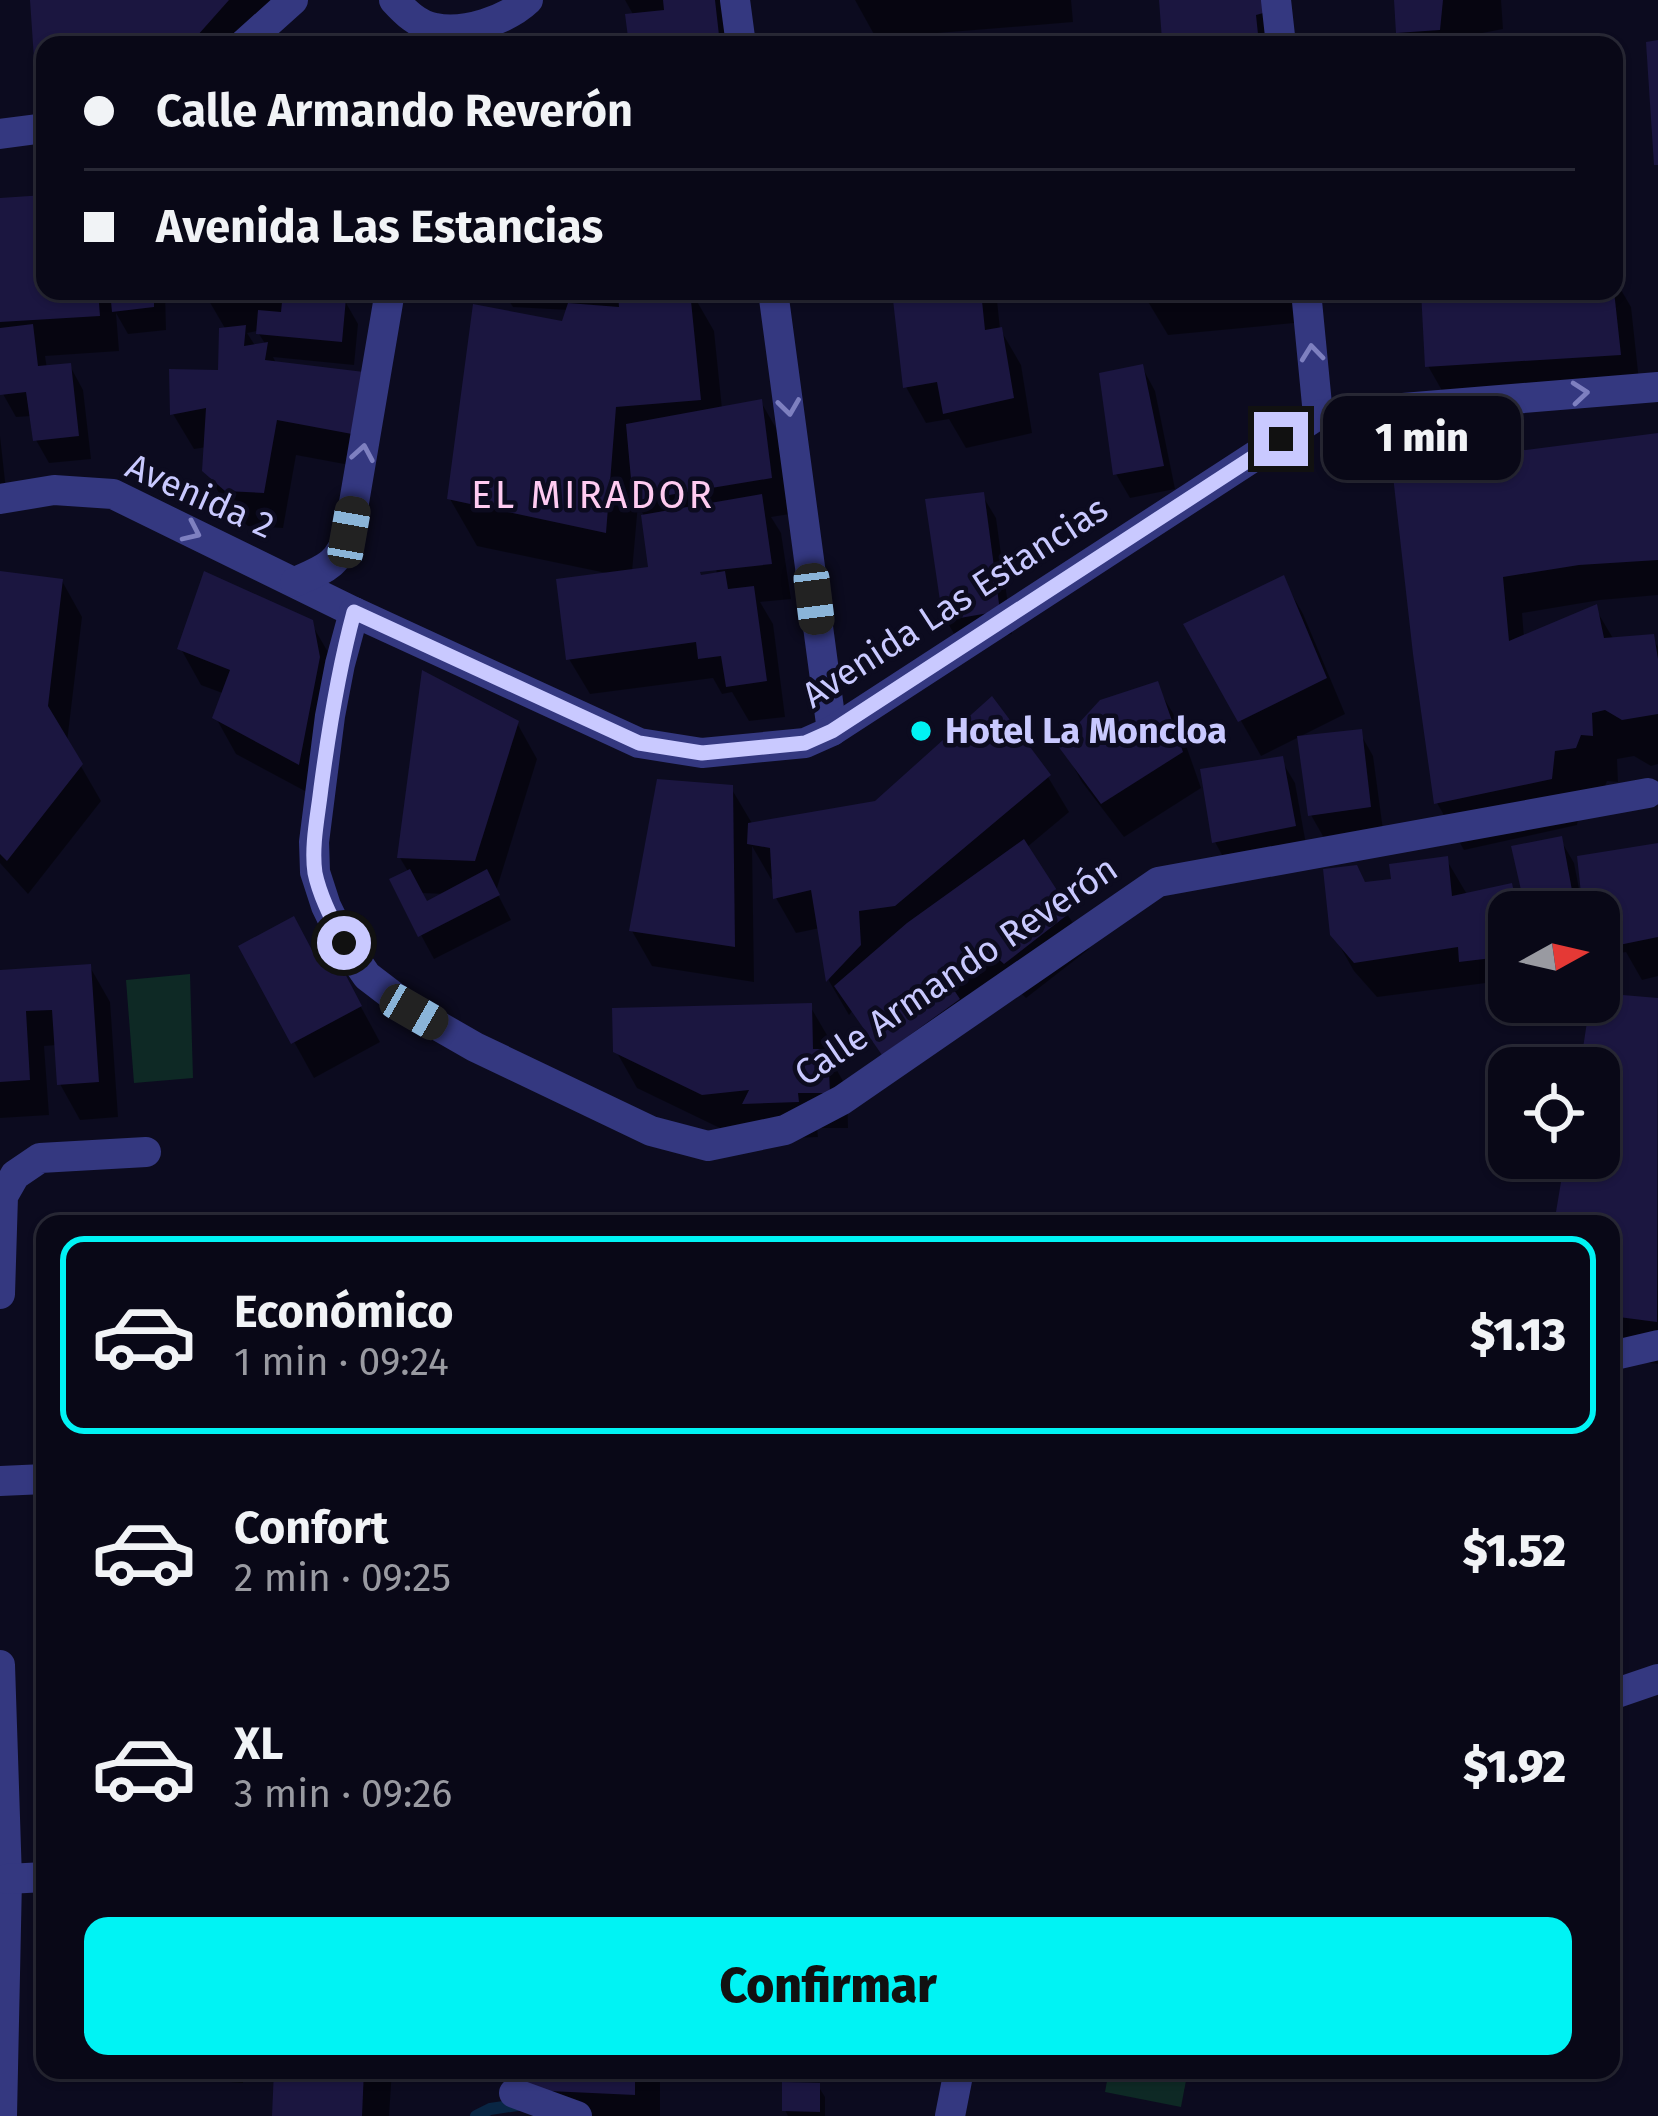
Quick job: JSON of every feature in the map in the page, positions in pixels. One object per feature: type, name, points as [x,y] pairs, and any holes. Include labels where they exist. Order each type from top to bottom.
[{"type":"street","points":[[253,36],[292,0]]},
{"type":"street","points":[[394,0],[433,36]]},
{"type":"street","points":[[438,36],[481,26],[529,0]]},
{"type":"street","points":[[735,0],[740,36]]},
{"type":"street","points":[[1276,0],[1280,36]]},
{"type":"street","points":[[0,134],[36,129]]},
{"type":"street","points":[[295,583],[335,562],[343,552],[388,300]]},
{"type":"street","points":[[774,300],[832,731]]},
{"type":"street","points":[[1307,300],[1318,415]]},
{"type":"street","name":"Avenida Las Estancias","points":[[295,583],[639,743],[702,753],[805,743],[832,731],[1318,415],[1658,387]]},
{"type":"street","name":"Avenida 2","points":[[0,499],[54,490],[112,494],[295,583]]},
{"type":"street","name":"Calle Armando Reverón","points":[[354,612],[330,716],[314,842],[315,872],[344,943],[367,976],[414,1012],[475,1047],[651,1131],[709,1146],[785,1130],[842,1100],[1158,882],[1648,793]]},
{"type":"street","points":[[0,1294],[3,1196],[15,1175],[40,1158],[146,1152]]},
{"type":"street","points":[[1620,1354],[1658,1345]]},
{"type":"street","points":[[0,1481],[36,1479]]},
{"type":"street","points":[[0,1665],[7,1879],[2,2116]]},
{"type":"street","points":[[1620,1691],[1658,1679]]},
{"type":"street","points":[[7,1879],[36,1877]]},
{"type":"street","points":[[950,2116],[957,2079]]},
{"type":"street","points":[[514,2093],[577,2116]]},
{"type":"green space","points":[[190,974],[193,1078],[134,1083],[126,980]]},
{"type":"green space","points":[[1107,2079],[1186,2079],[1181,2107],[1105,2092]]},
{"type":"building","points":[[30,0],[229,0],[197,36],[36,36],[36,88]]},
{"type":"building","points":[[663,0],[715,0],[719,36],[628,36],[625,14],[664,10]]},
{"type":"building","points":[[1159,0],[1266,0],[1267,12],[1256,15],[1258,34],[1162,36]]},
{"type":"building","points":[[1394,0],[1443,0],[1440,30],[1396,33]]},
{"type":"building","points":[[1658,40],[1658,165],[1654,165],[1646,42]]},
{"type":"building","points":[[36,196],[36,300],[99,300],[100,316],[0,322],[0,198]]},
{"type":"building","points":[[111,300],[154,300],[154,307],[112,312]]},
{"type":"building","points":[[282,300],[346,300],[342,342],[256,334],[258,310],[281,312]]},
{"type":"building","points":[[618,300],[691,300],[701,400],[616,407],[606,533],[447,499],[473,304],[562,321],[568,303],[619,307]]},
{"type":"building","points":[[893,300],[982,300],[985,330],[1002,327],[1014,398],[943,414],[937,382],[903,388]]},
{"type":"building","points":[[1421,300],[1615,300],[1621,355],[1425,367]]},
{"type":"building","points":[[33,324],[38,366],[71,363],[79,436],[33,441],[26,392],[0,395],[0,328]]},
{"type":"building","points":[[246,325],[244,346],[268,342],[265,360],[364,372],[352,434],[277,420],[264,493],[225,491],[202,471],[206,408],[170,415],[169,369],[218,370],[219,328]]},
{"type":"building","points":[[1143,364],[1164,466],[1113,475],[1099,373]]},
{"type":"building","points":[[762,399],[772,478],[633,501],[626,424]]},
{"type":"building","points":[[1658,433],[1658,560],[1579,565],[1503,577],[1509,641],[1597,604],[1604,638],[1654,634],[1658,714],[1622,720],[1605,710],[1592,713],[1593,736],[1581,735],[1576,748],[1555,751],[1552,779],[1434,804],[1392,467]]},
{"type":"building","points":[[984,492],[1000,611],[943,621],[925,499]]},
{"type":"building","points":[[762,494],[772,564],[700,572],[725,571],[728,589],[754,586],[767,681],[726,687],[721,656],[698,659],[696,642],[566,660],[556,579],[648,567],[641,515]]},
{"type":"building","points":[[0,571],[63,579],[48,706],[83,764],[7,861],[0,854]]},
{"type":"building","points":[[204,571],[313,620],[320,657],[299,765],[212,718],[230,670],[177,649]]},
{"type":"building","points":[[1284,575],[1327,678],[1238,722],[1183,624]]},
{"type":"building","points":[[422,670],[519,721],[475,861],[397,858]]},
{"type":"building","points":[[1158,681],[1183,752],[1101,804],[1058,746],[1100,700]]},
{"type":"building","points":[[992,696],[1051,775],[895,906],[859,911],[861,945],[826,982],[811,890],[773,899],[770,848],[747,844],[748,823],[875,801]]},
{"type":"building","points":[[1362,729],[1371,807],[1308,816],[1297,736]]},
{"type":"building","points":[[1283,756],[1296,826],[1212,843],[1200,769]]},
{"type":"building","points":[[657,779],[733,785],[735,947],[629,931]]},
{"type":"building","points":[[1562,836],[1572,891],[1521,891],[1511,846]]},
{"type":"building","points":[[1024,839],[1071,912],[1004,964],[993,954],[948,981],[960,999],[882,1055],[834,986],[907,923]]},
{"type":"building","points":[[1658,843],[1658,937],[1620,945],[1620,891],[1581,891],[1577,856]]},
{"type":"building","points":[[1448,856],[1452,896],[1512,883],[1514,891],[1488,891],[1488,959],[1459,962],[1458,947],[1354,963],[1330,935],[1323,869],[1357,865],[1365,882],[1391,879],[1389,864]]},
{"type":"building","points":[[410,869],[427,901],[487,869],[500,895],[418,937],[389,879]]},
{"type":"building","points":[[294,916],[313,952],[329,943],[362,1006],[291,1044],[238,946]]},
{"type":"building","points":[[91,964],[99,1082],[57,1085],[52,1010],[26,1011],[30,1080],[0,1082],[0,970]]},
{"type":"building","points":[[1620,995],[1658,998],[1657,1322],[1620,1317],[1620,1215],[1556,1215],[1562,1179],[1620,1179],[1620,1047],[1583,1047],[1587,1023],[1620,1023]]},
{"type":"building","points":[[812,1003],[813,1049],[828,1049],[830,1093],[798,1093],[799,1102],[742,1104],[749,1090],[702,1095],[613,1052],[612,1008]]},
{"type":"building","points":[[274,2079],[364,2079],[362,2116],[272,2116]]},
{"type":"building","points":[[527,2079],[635,2079],[635,2095],[527,2090]]},
{"type":"building","points":[[782,2082],[820,2083],[820,2112],[782,2111]]},
{"type":"waterway","points":[[476,2116],[524,2104]]},
{"type":"place","name":"Hotel La Moncloa","points":[[921,731]]},
{"type":"district","name":"EL MIRADOR","points":[[593,495]]},
{"type":"route","points":[[344,943],[315,872],[314,842],[330,716],[354,612],[639,743],[702,753],[805,743],[832,731],[1281,439]]}]
